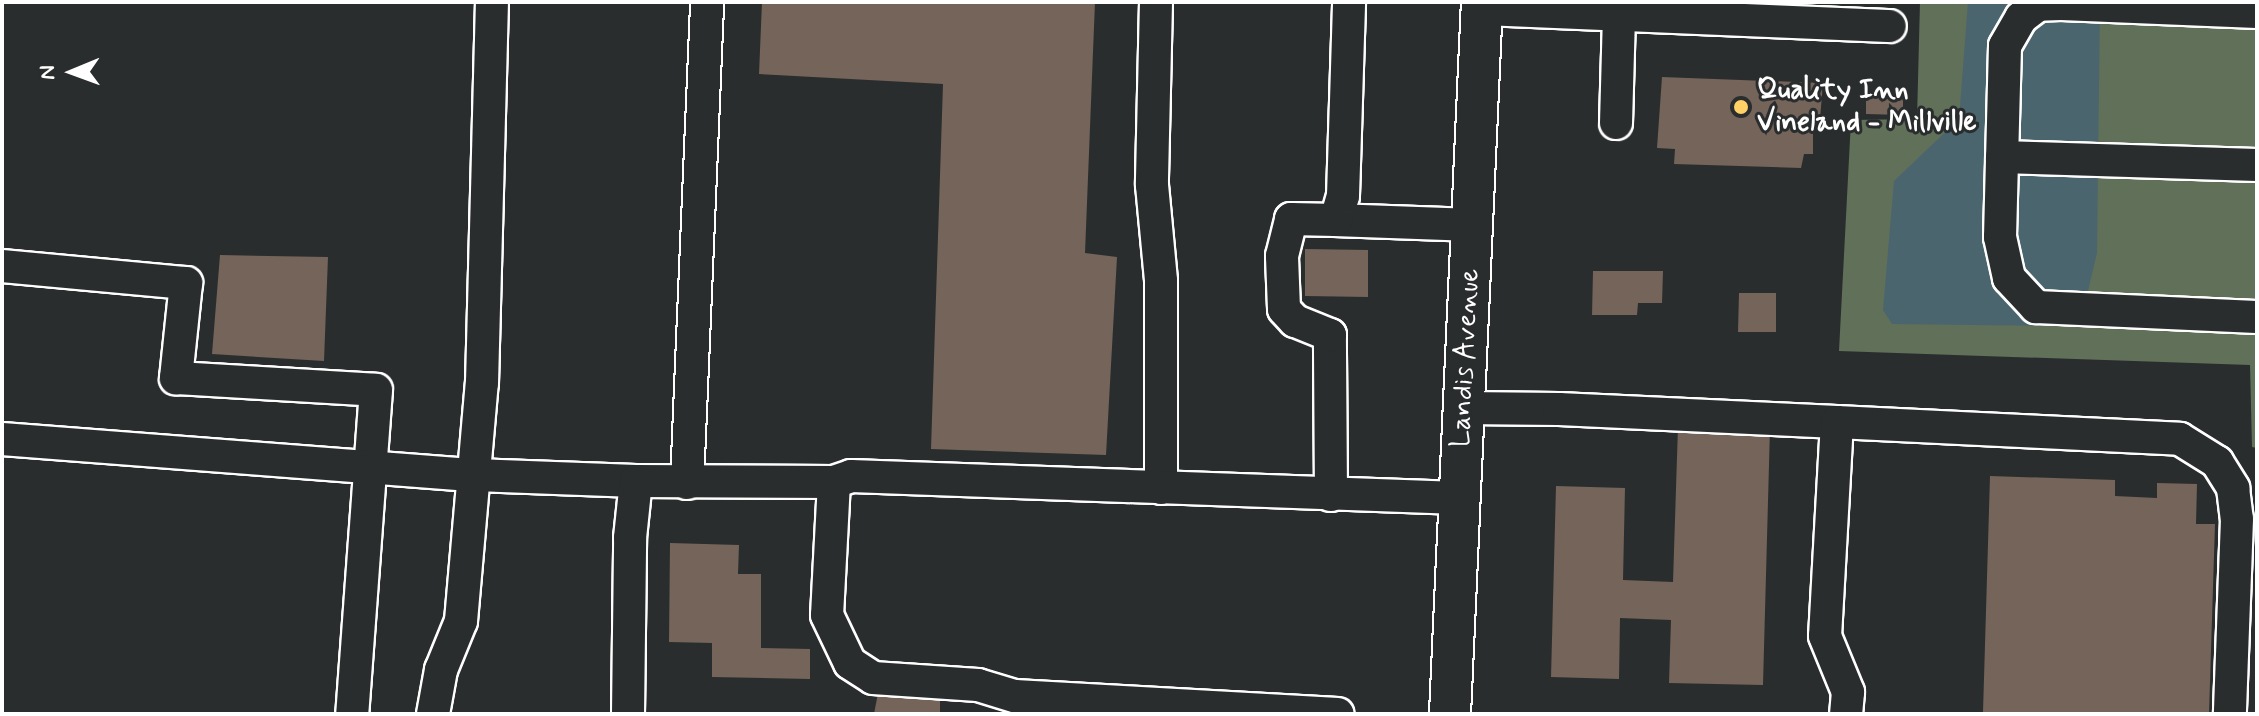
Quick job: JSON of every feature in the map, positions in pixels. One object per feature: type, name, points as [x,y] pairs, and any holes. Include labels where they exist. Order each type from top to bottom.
[{"type":"main road","name":"Landis Avenue","points":[[1450,714],[1482,6]]},
{"type":"lane","points":[[433,714],[441,670],[461,621],[482,383],[492,2]]},
{"type":"lane","points":[[687,483],[707,2]]},
{"type":"lane","points":[[1156,2],[1151,169],[1161,281],[1161,488]]},
{"type":"lane","points":[[1336,220],[1343,196],[1349,2]]},
{"type":"lane","points":[[2257,12],[2038,5],[2015,25],[2005,46],[2002,157],[2003,259],[2009,278],[2036,307],[2257,317]]},
{"type":"lane","points":[[1482,6],[1890,26]]},
{"type":"lane","points":[[1616,123],[1619,15]]},
{"type":"lane","points":[[2002,157],[2257,165]]},
{"type":"lane","points":[[1331,495],[1330,335],[1295,321],[1284,309],[1282,256],[1291,219],[1472,225]]},
{"type":"lane","points":[[2,266],[186,283],[176,378],[376,390],[352,714]]},
{"type":"lane","points":[[1464,408],[1559,409],[2180,439],[2217,462],[2233,488],[2237,519],[2230,714]]},
{"type":"lane","points":[[1837,422],[1825,636],[1848,692],[1846,714]]},
{"type":"lane","points":[[2,439],[474,475],[687,483],[834,482],[851,476],[1459,498]]},
{"type":"lane","points":[[628,714],[630,538],[636,481]]},
{"type":"lane","points":[[834,482],[827,615],[850,663],[873,678],[978,685],[1015,696],[1337,714]]},
{"type":"green space","points":[[1920,2],[2257,2],[2257,448],[2252,447],[2250,365],[1839,351],[1851,120],[1917,119]]},
{"type":"water","points":[[1968,2],[2100,2],[2097,253],[2087,295],[2045,326],[1892,324],[1883,310],[1894,181],[1959,119]]},
{"type":"building","points":[[762,2],[1095,2],[1085,253],[1117,257],[1106,455],[931,449],[943,84],[759,74]]},
{"type":"building","name":"Quality Inn Vineland - Millville","points":[[1662,77],[1823,83],[1819,131],[1813,132],[1813,154],[1804,154],[1801,168],[1674,164],[1675,149],[1657,148]]},
{"type":"building","points":[[1866,92],[1903,93],[1903,115],[1866,114]]},
{"type":"building","points":[[1305,249],[1368,250],[1368,297],[1305,296]]},
{"type":"building","points":[[220,255],[328,257],[324,361],[212,354]]},
{"type":"building","points":[[1593,271],[1663,271],[1662,303],[1638,303],[1637,315],[1592,315]]},
{"type":"building","points":[[1739,293],[1776,293],[1776,332],[1738,332]]},
{"type":"building","points":[[1678,426],[1770,428],[1763,685],[1669,683],[1671,620],[1620,618],[1619,679],[1551,677],[1556,486],[1625,488],[1623,580],[1673,582]]},
{"type":"building","points":[[1990,476],[2115,480],[2115,496],[2157,498],[2157,483],[2197,484],[2196,524],[2215,524],[2209,714],[1983,712]]},
{"type":"building","points":[[670,543],[739,545],[738,574],[761,574],[761,648],[810,649],[810,679],[712,677],[712,643],[669,642]]},
{"type":"building","points":[[878,693],[940,696],[940,714],[874,714]]},
{"type":"place","name":"Quality Inn Vineland - Millville","points":[[1741,107]]}]
